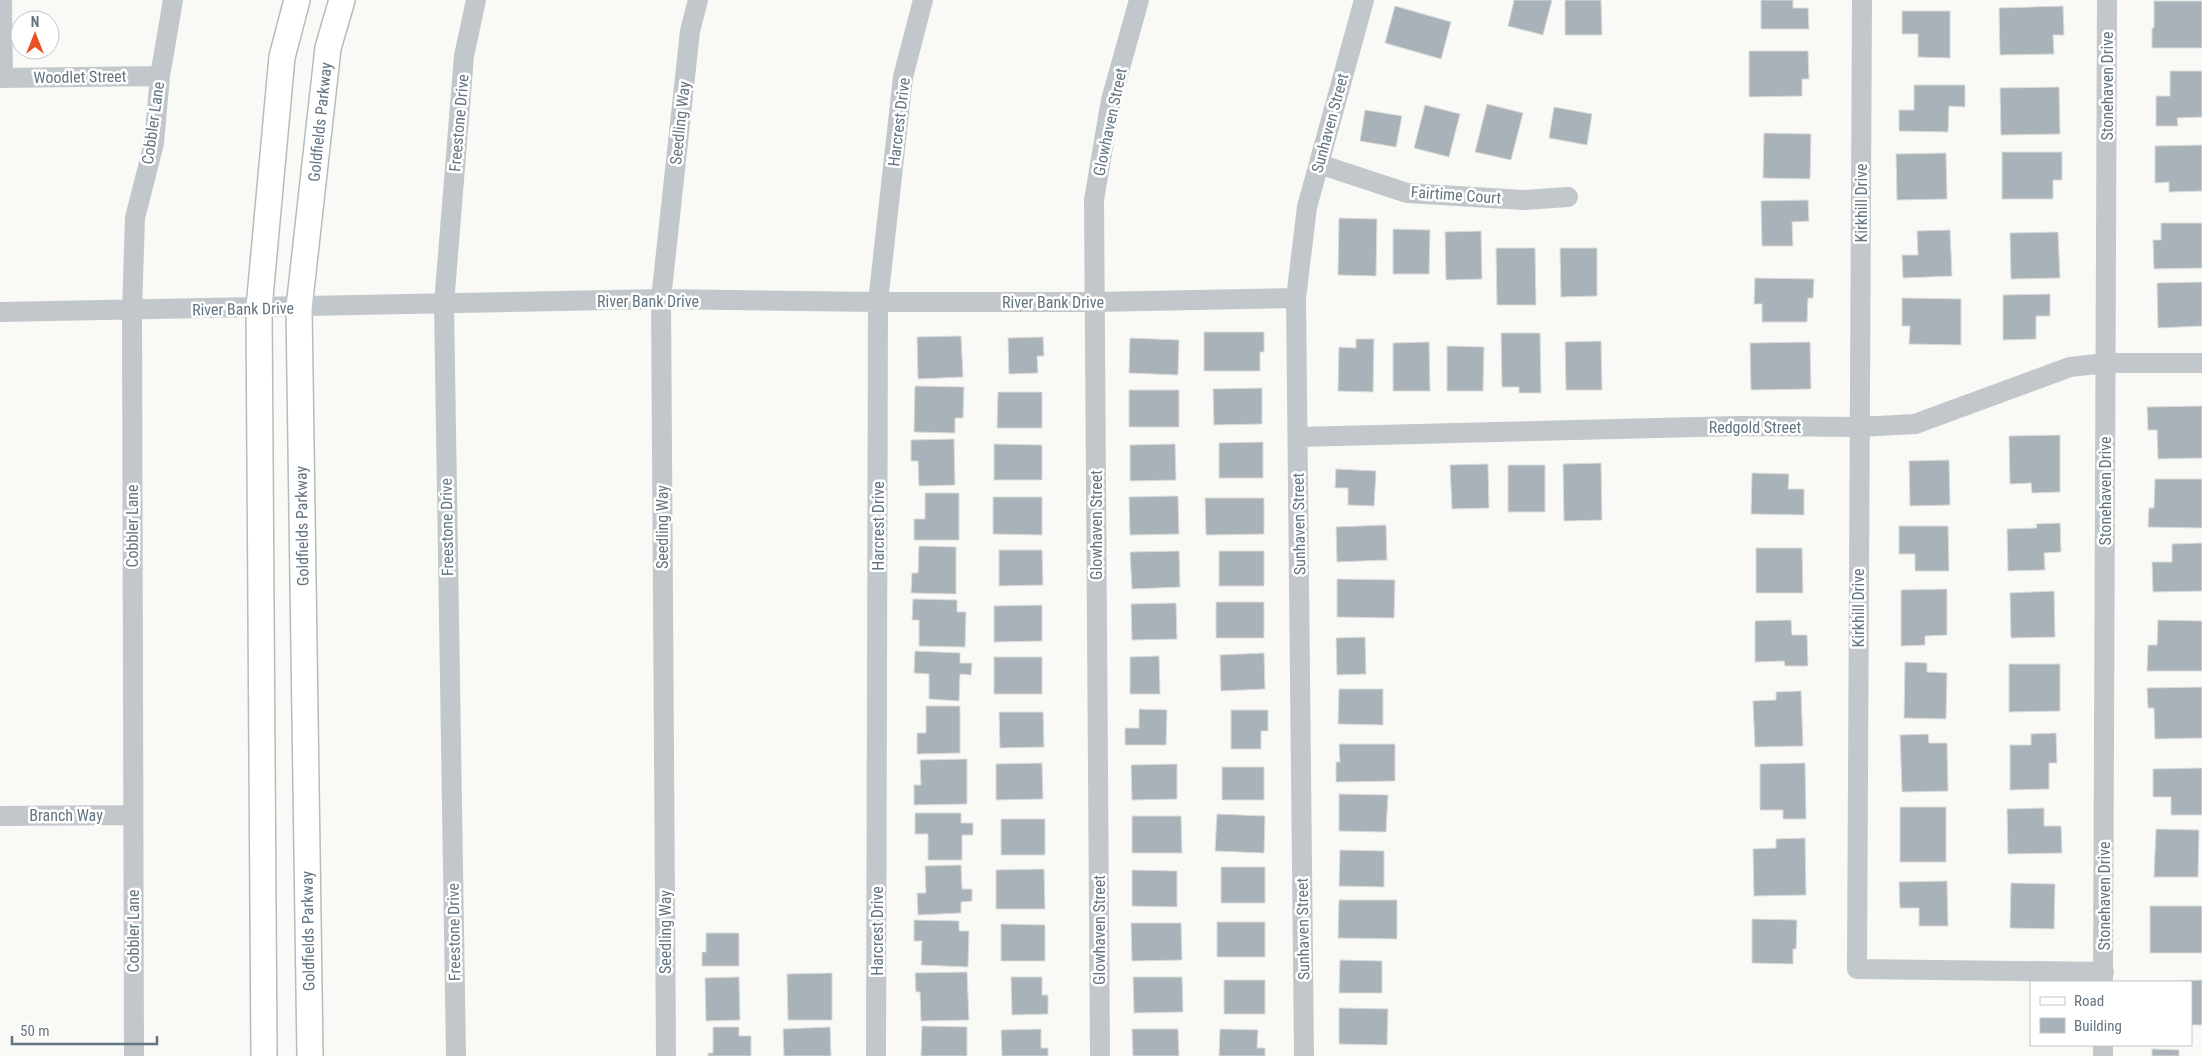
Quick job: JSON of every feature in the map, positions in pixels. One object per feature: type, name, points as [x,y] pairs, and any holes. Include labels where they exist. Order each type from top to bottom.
[{"type":"main road","points":[[264,1056],[259,308],[282,57],[296,0]]},
{"type":"main road","name":"Goldfields Parkway","points":[[310,1056],[299,308],[328,48],[342,0]]},
{"type":"street","points":[[2,0],[2,78]]},
{"type":"street","name":"Cobbler Lane","points":[[134,1056],[132,311],[135,218],[154,143],[160,76],[173,0]]},
{"type":"street","name":"Freestone Drive","points":[[456,1056],[444,304],[464,56],[476,0]]},
{"type":"street","name":"Seedling Way","points":[[666,1056],[661,300],[690,31],[698,0]]},
{"type":"street","name":"Harcrest Drive","points":[[876,1056],[878,302],[904,77],[923,0]]},
{"type":"street","name":"Glowhaven Street","points":[[1100,1056],[1094,200],[1112,100],[1139,0]]},
{"type":"street","name":"Sunhaven Street","points":[[1304,1056],[1296,298],[1307,207],[1364,0]]},
{"type":"street","name":"Kirkhill Drive","points":[[1862,0],[1857,969],[2104,977]]},
{"type":"street","name":"Stonehaven Drive","points":[[2104,977],[2107,0]]},
{"type":"street","name":"Woodlet Street","points":[[2,78],[160,76]]},
{"type":"street","name":"Fairtime Court","points":[[1319,164],[1407,193],[1524,200],[1568,197]]},
{"type":"street","name":"River Bank Drive","points":[[0,312],[661,300],[1094,302],[1296,298]]},
{"type":"street","name":"Redgold Street","points":[[1298,436],[1915,424],[2070,367],[2106,364],[2202,363]]},
{"type":"street","name":"Branch Way","points":[[0,816],[132,815]]},
{"type":"building","points":[[1514,0],[1552,0],[1543,35],[1508,26]]},
{"type":"building","points":[[1565,0],[1601,0],[1602,35],[1565,35]]},
{"type":"building","points":[[1761,0],[1793,0],[1793,8],[1808,8],[1809,29],[1761,29]]},
{"type":"building","points":[[2154,1],[2202,1],[2202,48],[2152,48]]},
{"type":"building","points":[[1395,6],[1451,22],[1441,59],[1385,43]]},
{"type":"building","points":[[2063,6],[2064,35],[2053,35],[2054,54],[2000,55],[1999,8]]},
{"type":"building","points":[[1902,11],[1950,11],[1950,58],[1918,57],[1918,34],[1902,34]]},
{"type":"building","points":[[1749,51],[1808,51],[1809,79],[1802,79],[1802,96],[1749,97]]},
{"type":"building","points":[[2170,71],[2202,71],[2202,117],[2177,118],[2178,126],[2156,126],[2156,96],[2170,96]]},
{"type":"building","points":[[1914,85],[1965,85],[1965,107],[1949,106],[1948,132],[1899,131],[1899,110],[1914,110]]},
{"type":"building","points":[[2059,87],[2060,134],[2001,135],[2000,88]]},
{"type":"building","points":[[1487,104],[1523,113],[1511,160],[1475,152]]},
{"type":"building","points":[[1425,105],[1460,114],[1449,157],[1414,148]]},
{"type":"building","points":[[1554,107],[1592,114],[1587,145],[1549,138]]},
{"type":"building","points":[[1365,110],[1402,116],[1396,147],[1360,141]]},
{"type":"building","points":[[1764,133],[1811,134],[1810,179],[1763,178]]},
{"type":"building","points":[[2202,145],[2202,191],[2169,192],[2169,182],[2155,183],[2155,146]]},
{"type":"building","points":[[2002,152],[2062,152],[2062,180],[2053,180],[2053,199],[2002,199]]},
{"type":"building","points":[[1946,153],[1947,199],[1897,200],[1896,154]]},
{"type":"building","points":[[1808,200],[1809,221],[1792,222],[1793,246],[1762,246],[1761,201]]},
{"type":"building","points":[[1339,218],[1377,219],[1376,276],[1338,275]]},
{"type":"building","points":[[2161,223],[2202,223],[2202,268],[2154,269],[2153,240],[2161,240]]},
{"type":"building","points":[[1393,229],[1430,230],[1429,274],[1393,274]]},
{"type":"building","points":[[1950,230],[1952,276],[1903,278],[1902,255],[1918,255],[1917,231]]},
{"type":"building","points":[[1481,231],[1482,279],[1446,280],[1445,232]]},
{"type":"building","points":[[2058,232],[2060,278],[2011,279],[2010,233]]},
{"type":"building","points":[[1496,248],[1535,248],[1536,305],[1497,305]]},
{"type":"building","points":[[1560,248],[1597,248],[1597,296],[1561,297]]},
{"type":"building","points":[[1755,278],[1814,279],[1813,298],[1808,298],[1807,322],[1762,322],[1762,304],[1754,304]]},
{"type":"building","points":[[2202,282],[2202,326],[2158,328],[2157,283]]},
{"type":"building","points":[[2050,294],[2050,316],[2036,316],[2036,339],[2003,340],[2003,295]]},
{"type":"building","points":[[1902,298],[1961,299],[1961,345],[1909,344],[1910,326],[1902,326]]},
{"type":"building","points":[[1204,332],[1264,332],[1264,352],[1260,352],[1260,371],[1204,371]]},
{"type":"building","points":[[1501,333],[1540,333],[1541,393],[1519,393],[1519,387],[1502,387]]},
{"type":"building","points":[[961,336],[963,377],[918,379],[917,337]]},
{"type":"building","points":[[1043,337],[1044,356],[1037,356],[1038,373],[1009,374],[1008,338]]},
{"type":"building","points":[[1130,338],[1179,340],[1178,375],[1129,373]]},
{"type":"building","points":[[1356,339],[1374,339],[1373,392],[1338,391],[1339,347],[1356,348]]},
{"type":"building","points":[[1601,341],[1602,390],[1566,390],[1565,342]]},
{"type":"building","points":[[1429,342],[1430,391],[1393,391],[1393,343]]},
{"type":"building","points":[[1810,342],[1811,389],[1751,390],[1750,343]]},
{"type":"building","points":[[1447,346],[1484,347],[1483,391],[1447,391]]},
{"type":"building","points":[[915,386],[964,387],[963,418],[955,418],[955,433],[914,432]]},
{"type":"building","points":[[1262,388],[1262,424],[1214,425],[1213,389]]},
{"type":"building","points":[[1129,390],[1179,390],[1179,427],[1129,427]]},
{"type":"building","points":[[998,392],[1042,392],[1042,428],[997,428]]},
{"type":"building","points":[[2202,406],[2202,458],[2158,459],[2157,430],[2148,430],[2147,407]]},
{"type":"building","points":[[2060,435],[2060,492],[2032,493],[2031,483],[2010,484],[2009,436]]},
{"type":"building","points":[[954,439],[955,485],[919,486],[918,461],[911,461],[911,440]]},
{"type":"building","points":[[1263,442],[1263,478],[1219,478],[1219,443]]},
{"type":"building","points":[[994,444],[1042,445],[1042,480],[994,480]]},
{"type":"building","points":[[1175,444],[1176,480],[1130,481],[1130,445]]},
{"type":"building","points":[[1949,460],[1950,505],[1910,506],[1909,461]]},
{"type":"building","points":[[1601,463],[1602,520],[1564,521],[1563,464]]},
{"type":"building","points":[[1488,464],[1489,508],[1452,509],[1450,465]]},
{"type":"building","points":[[1508,465],[1545,465],[1545,512],[1508,512]]},
{"type":"building","points":[[1336,469],[1376,471],[1374,506],[1348,505],[1348,488],[1335,488]]},
{"type":"building","points":[[1752,473],[1789,474],[1788,489],[1804,489],[1804,515],[1751,514]]},
{"type":"building","points":[[2155,479],[2202,479],[2202,528],[2148,527],[2149,508],[2154,508]]},
{"type":"building","points":[[925,493],[959,493],[959,540],[914,540],[914,519],[925,519]]},
{"type":"building","points":[[1178,496],[1179,534],[1130,535],[1129,497]]},
{"type":"building","points":[[993,497],[1042,497],[1042,535],[993,534]]},
{"type":"building","points":[[1205,498],[1264,498],[1264,534],[1206,535]]},
{"type":"building","points":[[2060,523],[2061,552],[2044,553],[2045,570],[2008,571],[2007,529],[2037,528],[2036,524]]},
{"type":"building","points":[[1386,525],[1387,560],[1337,562],[1336,527]]},
{"type":"building","points":[[1899,526],[1948,526],[1949,571],[1915,571],[1915,554],[1899,554]]},
{"type":"building","points":[[2202,543],[2202,591],[2153,592],[2152,562],[2172,562],[2172,544]]},
{"type":"building","points":[[919,546],[956,547],[956,594],[911,593],[912,573],[918,573]]},
{"type":"building","points":[[1756,548],[1802,548],[1803,593],[1756,593]]},
{"type":"building","points":[[999,550],[1042,550],[1043,585],[999,586]]},
{"type":"building","points":[[1179,551],[1180,587],[1132,589],[1130,552]]},
{"type":"building","points":[[1219,551],[1264,551],[1264,586],[1219,586]]},
{"type":"building","points":[[1337,579],[1395,580],[1394,618],[1337,617]]},
{"type":"building","points":[[1947,589],[1947,635],[1925,636],[1925,645],[1901,646],[1901,590]]},
{"type":"building","points":[[2054,591],[2055,637],[2011,638],[2010,593]]},
{"type":"building","points":[[913,599],[957,600],[957,612],[966,612],[965,647],[919,646],[919,620],[912,620]]},
{"type":"building","points":[[1216,602],[1264,602],[1264,638],[1216,638]]},
{"type":"building","points":[[1176,603],[1177,639],[1132,640],[1131,604]]},
{"type":"building","points":[[1042,605],[1042,641],[994,642],[994,606]]},
{"type":"building","points":[[1791,620],[1792,635],[1807,635],[1808,666],[1785,666],[1784,661],[1755,662],[1755,621]]},
{"type":"building","points":[[2158,620],[2202,621],[2202,671],[2147,671],[2148,645],[2157,645]]},
{"type":"building","points":[[1365,637],[1366,674],[1337,675],[1336,638]]},
{"type":"building","points":[[915,651],[960,653],[960,663],[972,663],[971,675],[960,674],[959,701],[929,699],[929,674],[914,673]]},
{"type":"building","points":[[1264,653],[1265,689],[1221,691],[1220,655]]},
{"type":"building","points":[[1159,656],[1160,694],[1130,694],[1130,657]]},
{"type":"building","points":[[994,657],[1042,657],[1042,694],[994,694]]},
{"type":"building","points":[[1905,662],[1927,663],[1927,672],[1947,673],[1946,719],[1904,718]]},
{"type":"building","points":[[2009,664],[2060,664],[2060,711],[2009,712]]},
{"type":"building","points":[[2202,687],[2202,738],[2155,739],[2154,708],[2148,708],[2147,688]]},
{"type":"building","points":[[1339,689],[1383,689],[1383,725],[1338,724]]},
{"type":"building","points":[[1801,691],[1803,746],[1755,747],[1753,701],[1776,700],[1776,692]]},
{"type":"building","points":[[926,706],[960,706],[960,753],[917,754],[917,733],[926,733]]},
{"type":"building","points":[[1139,709],[1167,710],[1166,745],[1125,745],[1125,728],[1139,728]]},
{"type":"building","points":[[1231,710],[1268,710],[1268,731],[1261,731],[1261,749],[1231,749]]},
{"type":"building","points":[[999,712],[1043,712],[1044,747],[1000,748]]},
{"type":"building","points":[[2056,733],[2057,763],[2049,763],[2049,789],[2010,790],[2010,745],[2031,745],[2031,734]]},
{"type":"building","points":[[1928,734],[1929,743],[1947,743],[1948,791],[1902,792],[1900,735]]},
{"type":"building","points":[[1339,744],[1395,744],[1395,781],[1336,782],[1336,762],[1340,762]]},
{"type":"building","points":[[967,759],[967,804],[914,805],[914,785],[921,785],[920,760]]},
{"type":"building","points":[[1042,763],[1043,799],[996,800],[996,764]]},
{"type":"building","points":[[1805,763],[1806,819],[1783,819],[1783,810],[1760,810],[1760,764]]},
{"type":"building","points":[[1177,764],[1177,799],[1132,800],[1131,765]]},
{"type":"building","points":[[1222,767],[1264,767],[1264,800],[1222,800]]},
{"type":"building","points":[[2202,768],[2202,815],[2171,815],[2171,797],[2153,797],[2153,769]]},
{"type":"building","points":[[1339,794],[1388,795],[1386,832],[1339,831]]},
{"type":"building","points":[[1900,807],[1946,807],[1946,862],[1900,862]]},
{"type":"building","points":[[2044,808],[2044,826],[2061,826],[2062,853],[2008,854],[2007,809]]},
{"type":"building","points":[[915,813],[961,813],[961,823],[973,823],[973,835],[962,835],[962,860],[928,860],[928,834],[915,834]]},
{"type":"building","points":[[1217,814],[1265,816],[1264,853],[1215,851]]},
{"type":"building","points":[[1132,816],[1181,816],[1182,853],[1132,853]]},
{"type":"building","points":[[1001,819],[1045,819],[1045,855],[1001,855]]},
{"type":"building","points":[[2156,829],[2199,830],[2198,877],[2154,877]]},
{"type":"building","points":[[1805,838],[1806,895],[1754,896],[1753,849],[1776,848],[1776,839]]},
{"type":"building","points":[[1340,850],[1384,851],[1384,887],[1339,886]]},
{"type":"building","points":[[961,865],[962,889],[972,889],[972,901],[961,902],[961,913],[918,915],[917,893],[926,893],[925,866]]},
{"type":"building","points":[[1221,867],[1265,867],[1265,903],[1221,903]]},
{"type":"building","points":[[1044,869],[1045,909],[996,909],[996,870]]},
{"type":"building","points":[[1132,870],[1177,871],[1177,907],[1132,906]]},
{"type":"building","points":[[1947,881],[1948,926],[1919,926],[1919,908],[1900,908],[1899,882]]},
{"type":"building","points":[[2011,883],[2055,884],[2054,929],[2010,928]]},
{"type":"building","points":[[1339,900],[1397,900],[1397,939],[1338,938]]},
{"type":"building","points":[[2150,906],[2202,906],[2202,953],[2150,953]]},
{"type":"building","points":[[1752,919],[1797,920],[1796,949],[1793,949],[1793,964],[1752,963]]},
{"type":"building","points":[[914,920],[959,921],[959,931],[969,931],[968,967],[921,965],[922,941],[914,941]]},
{"type":"building","points":[[1217,922],[1265,922],[1265,957],[1217,957]]},
{"type":"building","points":[[1131,923],[1181,923],[1182,960],[1132,961]]},
{"type":"building","points":[[1001,924],[1045,925],[1045,961],[1001,961]]},
{"type":"building","points":[[706,933],[739,933],[739,966],[702,966],[702,952],[706,952]]},
{"type":"building","points":[[1340,960],[1382,961],[1382,993],[1339,993]]},
{"type":"building","points":[[967,972],[969,1020],[921,1021],[920,992],[916,992],[915,973]]},
{"type":"building","points":[[832,973],[832,1020],[788,1020],[787,974]]},
{"type":"building","points":[[739,977],[740,1020],[706,1021],[705,978]]},
{"type":"building","points":[[1011,977],[1042,977],[1042,995],[1048,995],[1048,1014],[1012,1015]]},
{"type":"building","points":[[1133,977],[1182,977],[1183,1012],[1134,1013]]},
{"type":"building","points":[[1224,980],[1265,980],[1265,1014],[1224,1014]]},
{"type":"building","points":[[2202,980],[2202,1025],[2192,1025],[2192,981],[2177,981]]},
{"type":"building","points":[[1339,1008],[1388,1009],[1387,1045],[1339,1044]]},
{"type":"building","points":[[922,1026],[967,1027],[967,1056],[921,1056]]},
{"type":"building","points":[[713,1027],[739,1027],[739,1036],[751,1036],[751,1056],[708,1056],[708,1053],[713,1053]]},
{"type":"building","points":[[830,1027],[831,1056],[784,1056],[783,1029]]},
{"type":"building","points":[[1041,1029],[1041,1048],[1048,1048],[1048,1056],[1002,1056],[1001,1030]]},
{"type":"building","points":[[1132,1029],[1178,1029],[1179,1056],[1133,1056]]},
{"type":"building","points":[[1220,1029],[1258,1030],[1257,1048],[1265,1048],[1265,1056],[1219,1056]]},
{"type":"building","points":[[2152,1049],[2179,1050],[2179,1056],[2152,1056]]}]
